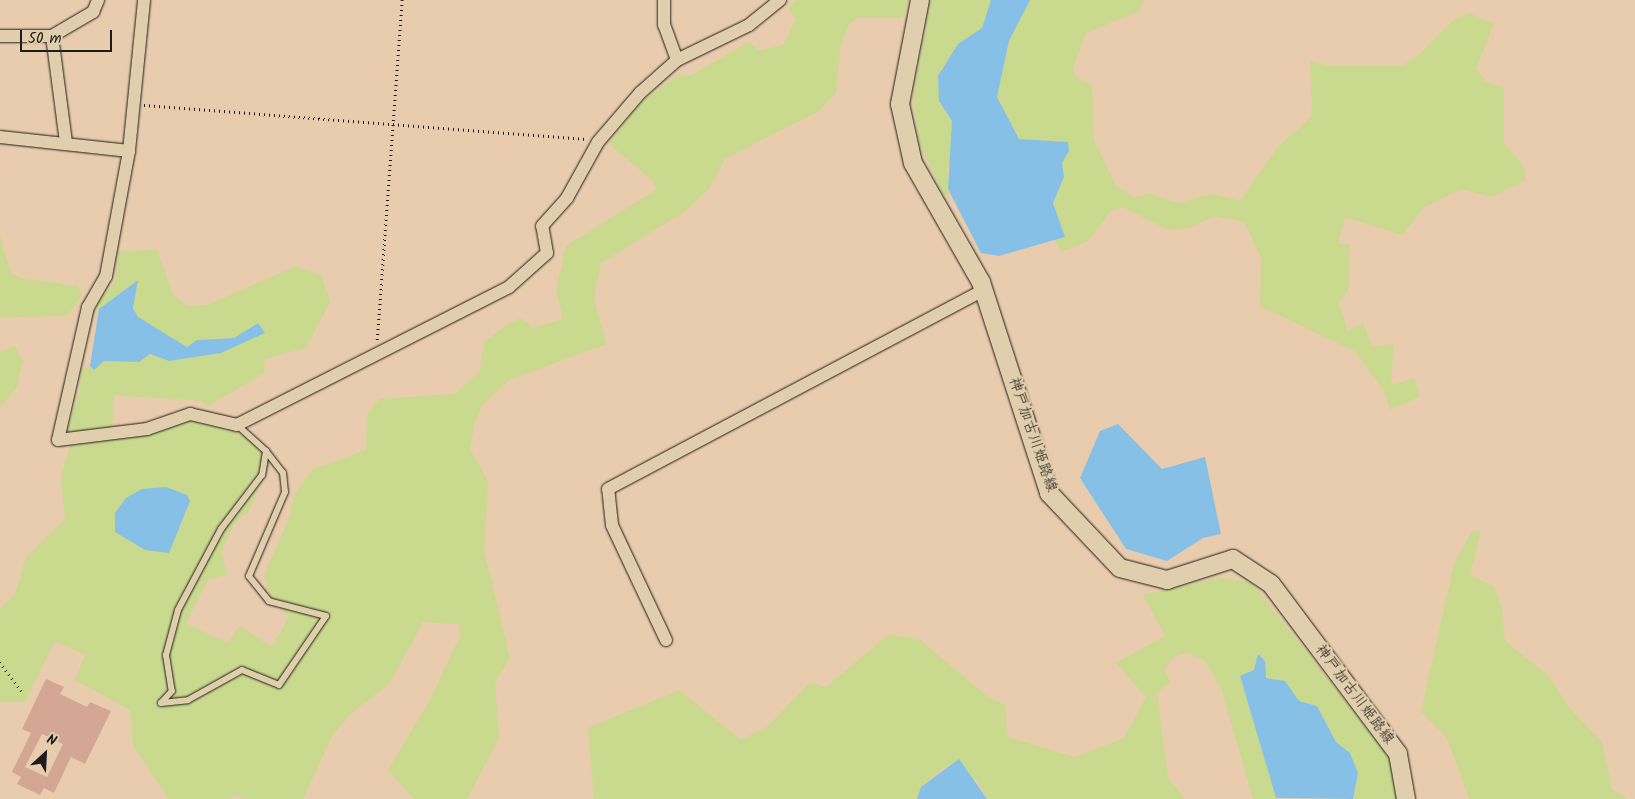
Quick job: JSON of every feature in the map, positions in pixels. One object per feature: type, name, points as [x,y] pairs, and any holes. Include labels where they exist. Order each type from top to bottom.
[{"type":"street","points":[[0,36],[52,36],[92,12],[98,0]]},
{"type":"street","points":[[144,0],[129,152],[106,276],[88,307],[58,440],[147,429],[190,414],[237,425],[377,352],[509,287],[547,253],[542,226],[567,198],[598,142],[640,93],[677,60],[749,25],[780,0]]},
{"type":"street","points":[[664,0],[664,25],[677,60]]},
{"type":"street","name":"神戸加古川姫路線","points":[[920,0],[900,104],[911,155],[984,290],[1049,494],[1120,568],[1167,580],[1233,559],[1271,584],[1398,754],[1406,799]]},
{"type":"street","points":[[52,36],[66,143]]},
{"type":"street","points":[[0,137],[66,143],[129,152]]},
{"type":"street","points":[[666,640],[612,525],[608,488],[984,290]]},
{"type":"lane","points":[[237,425],[266,451],[282,473],[285,492],[249,576],[268,601],[326,616],[279,685],[242,670],[213,682],[188,700],[161,703],[172,691],[166,655],[178,610],[221,529],[262,475],[266,451]]},
{"type":"path","points":[[377,352],[378,274],[393,124],[402,0]]},
{"type":"path","points":[[135,104],[578,136],[598,142]]},
{"type":"path","points":[[0,662],[23,693]]},
{"type":"green space","points":[[797,0],[908,0],[904,18],[857,18],[849,24],[840,50],[836,93],[819,111],[725,159],[709,189],[684,212],[601,263],[594,298],[606,344],[509,380],[483,404],[475,421],[470,449],[488,481],[484,550],[510,658],[495,682],[499,738],[467,799],[414,799],[388,770],[431,698],[459,638],[460,624],[423,622],[390,683],[352,713],[332,736],[303,799],[244,799],[233,794],[231,799],[169,799],[133,745],[130,710],[75,680],[85,655],[55,641],[25,702],[0,702],[0,609],[15,594],[26,557],[65,519],[61,477],[70,446],[153,433],[189,420],[238,433],[258,446],[271,462],[249,511],[234,524],[221,553],[227,575],[208,579],[186,623],[227,643],[240,626],[272,647],[289,617],[269,594],[264,575],[290,516],[294,495],[312,470],[366,450],[367,415],[379,399],[455,394],[480,371],[484,342],[508,324],[521,318],[533,328],[563,319],[556,290],[566,246],[656,190],[653,181],[609,144],[638,105],[679,74],[690,76],[749,42],[759,51],[783,45],[796,19],[788,8]]},
{"type":"green space","points":[[931,0],[991,0],[982,28],[958,44],[939,101],[952,121],[954,156],[947,169],[950,193],[944,196],[919,143],[913,97]]},
{"type":"green space","points":[[1030,0],[1143,0],[1140,11],[1086,33],[1073,68],[1076,77],[1092,85],[1094,140],[1116,186],[1135,198],[1149,193],[1177,203],[1214,194],[1240,201],[1277,148],[1312,116],[1310,61],[1330,66],[1401,66],[1418,56],[1452,21],[1469,13],[1494,24],[1476,68],[1485,81],[1504,88],[1504,143],[1525,168],[1525,180],[1491,197],[1461,189],[1423,208],[1402,235],[1345,217],[1338,243],[1350,245],[1348,291],[1339,302],[1348,331],[1363,323],[1373,347],[1394,344],[1391,385],[1415,378],[1419,397],[1390,410],[1385,392],[1356,352],[1260,306],[1261,257],[1244,222],[1215,216],[1188,228],[1168,230],[1123,207],[1111,211],[1088,241],[1061,252],[1055,240],[1065,237],[1053,203],[1064,177],[1062,163],[1069,151],[1058,140],[1034,143],[1019,139],[997,97],[1009,41]]},
{"type":"green space","points":[[0,235],[11,273],[20,278],[78,286],[82,295],[72,310],[65,316],[0,317]]},
{"type":"green space","points":[[157,250],[173,294],[188,306],[207,305],[296,266],[322,276],[330,302],[306,348],[264,359],[265,373],[206,407],[202,401],[114,395],[112,428],[65,437],[80,390],[81,370],[90,366],[94,370],[104,361],[139,362],[150,354],[169,361],[221,353],[265,332],[258,323],[234,338],[197,340],[187,348],[138,317],[133,308],[138,280],[99,309],[95,306],[115,281],[119,251]]},
{"type":"green space","points":[[15,346],[23,361],[17,387],[0,408],[0,352]]},
{"type":"green space","points":[[1472,531],[1481,532],[1470,575],[1494,587],[1501,604],[1505,641],[1550,677],[1569,708],[1602,742],[1612,789],[1628,799],[1469,799],[1447,738],[1421,712],[1454,564]]},
{"type":"green space","points":[[1219,578],[1251,582],[1393,761],[1399,799],[1353,799],[1358,773],[1350,753],[1336,742],[1317,706],[1299,701],[1285,681],[1266,678],[1259,654],[1254,670],[1240,676],[1277,799],[1253,799],[1221,688],[1205,661],[1187,652],[1172,658],[1165,669],[1170,682],[1157,693],[1168,778],[1185,799],[987,799],[977,780],[943,768],[921,787],[917,799],[594,799],[588,728],[679,690],[741,740],[768,726],[810,682],[826,687],[888,635],[919,639],[988,697],[1005,705],[1007,737],[1075,757],[1124,738],[1146,697],[1116,663],[1165,636],[1143,595]]},
{"type":"water","points":[[991,0],[1030,0],[1009,41],[997,97],[1019,139],[1068,142],[1069,151],[1062,163],[1064,177],[1053,203],[1065,237],[999,256],[981,253],[948,189],[952,121],[939,101],[938,76],[958,44],[982,28]]},
{"type":"water","points":[[138,280],[133,308],[138,317],[187,347],[197,340],[234,338],[258,323],[265,333],[221,353],[169,361],[150,354],[139,362],[104,361],[94,370],[90,366],[99,309]]},
{"type":"water","points":[[1118,424],[1162,469],[1205,457],[1221,534],[1203,538],[1167,561],[1126,549],[1080,478],[1100,431]]},
{"type":"water","points":[[166,487],[187,495],[190,501],[169,553],[145,550],[115,532],[115,513],[126,498],[142,489]]},
{"type":"water","points":[[1258,654],[1265,661],[1266,678],[1285,681],[1299,701],[1317,706],[1336,742],[1350,753],[1358,773],[1353,799],[1276,798],[1240,676],[1254,670]]},
{"type":"water","points":[[959,759],[987,799],[917,799],[921,787]]},
{"type":"building","points":[[46,679],[64,687],[60,694],[87,707],[90,702],[111,711],[85,764],[71,757],[54,793],[44,788],[40,795],[17,784],[21,777],[12,772],[31,733],[22,729]],"holes":[[[42,734],[63,744],[47,777],[25,767]]]}]
